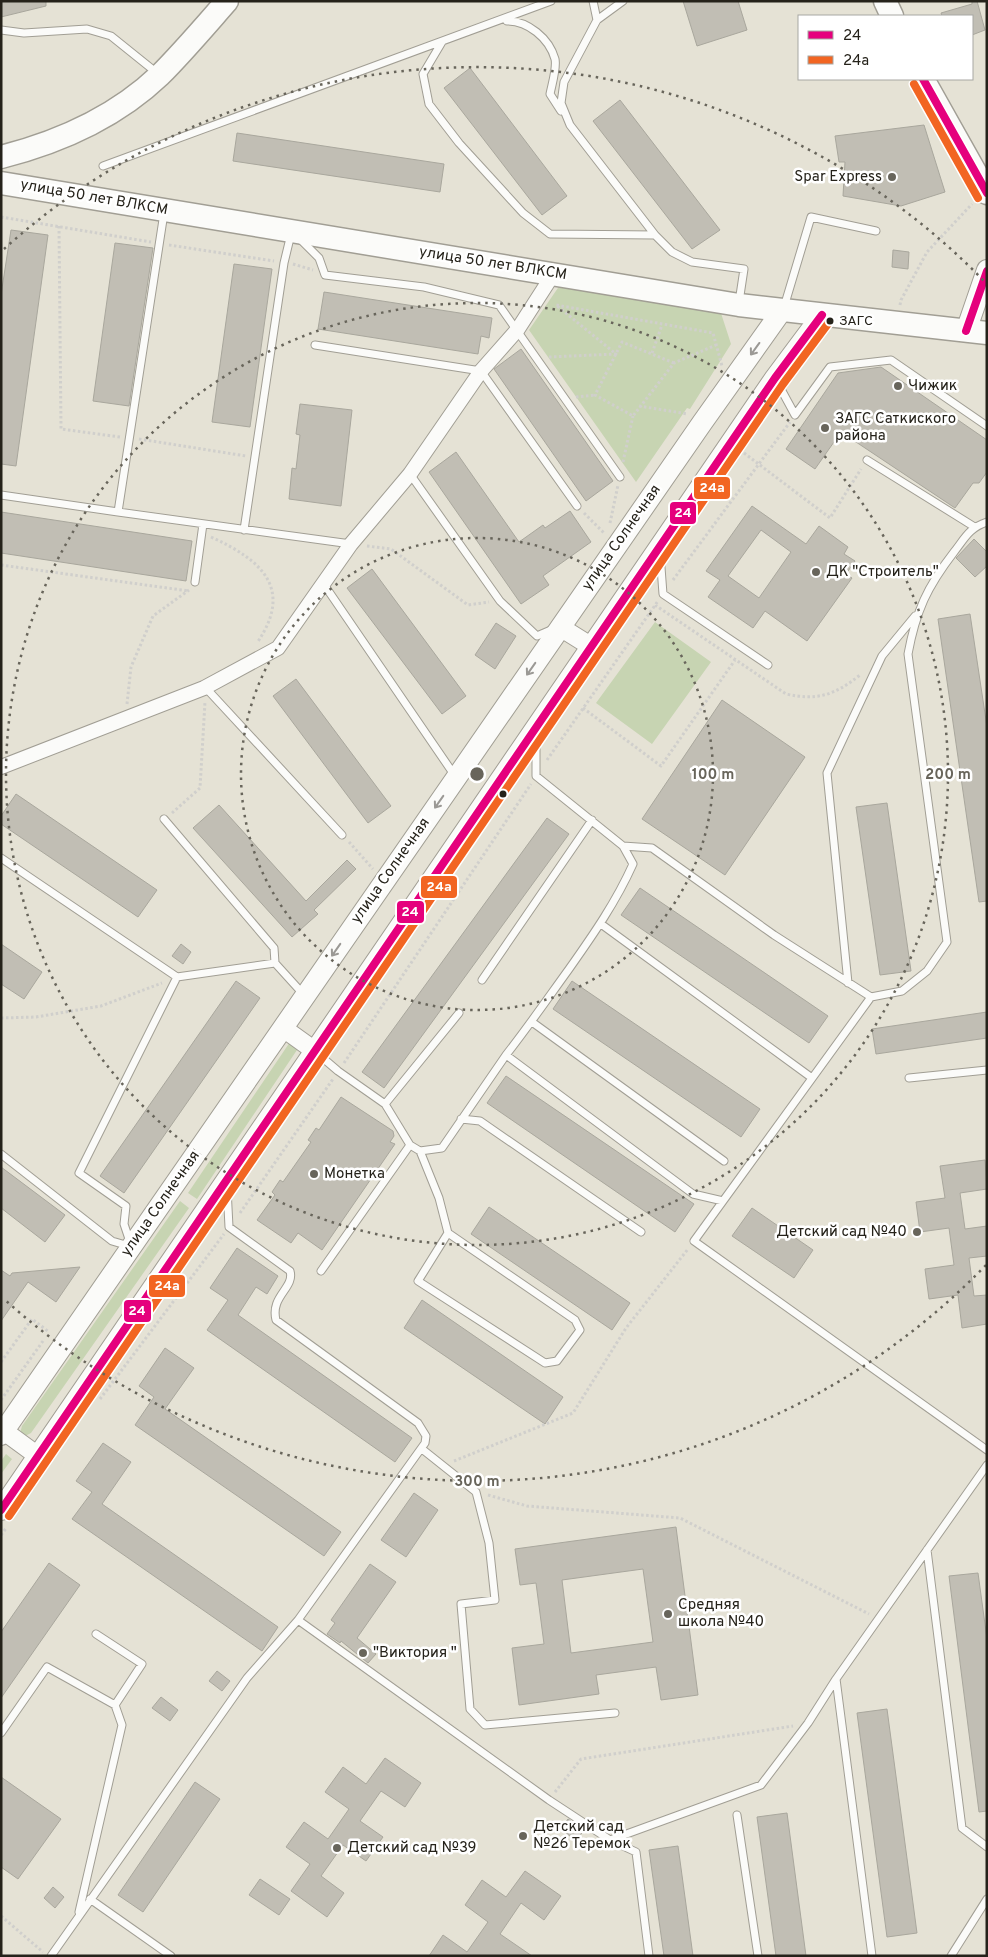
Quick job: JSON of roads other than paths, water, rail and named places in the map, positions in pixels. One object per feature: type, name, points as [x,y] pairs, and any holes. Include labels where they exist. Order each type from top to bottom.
[{"type":"main road","points":[[1,157],[59,140],[108,116],[159,75],[227,1]]},
{"type":"main road","points":[[885,1],[892,15]]},
{"type":"main road","points":[[924,80],[981,198]]},
{"type":"main road","name":"улица 50 лет ВЛКСМ","points":[[1,183],[739,305],[976,332]]},
{"type":"main road","points":[[976,332],[987,270]]},
{"type":"main road","name":"улица Солнечная","points":[[2,1431],[132,1247],[560,627],[783,309]]},
{"type":"main road","points":[[1,1510],[659,546],[775,378],[822,315]]},
{"type":"street","points":[[1,767],[205,687],[278,648],[351,544],[410,474],[481,371],[518,329],[554,274]]},
{"type":"street","points":[[560,627],[592,646]]},
{"type":"street","points":[[283,1028],[315,1051]]},
{"type":"street","points":[[2,1431],[38,1456]]},
{"type":"lane","points":[[103,166],[551,1]]},
{"type":"lane","points":[[593,1],[597,20]]},
{"type":"lane","points":[[570,125],[561,103],[564,82],[597,20],[623,1]]},
{"type":"lane","points":[[501,21],[521,21],[543,38],[555,60],[550,94],[570,125],[656,235],[672,252],[692,262],[744,269],[739,305]]},
{"type":"lane","points":[[1,30],[24,32],[87,29],[111,36],[159,75]]},
{"type":"lane","points":[[442,42],[423,74],[429,104],[459,143],[523,213],[550,234],[656,235]]},
{"type":"lane","points":[[118,512],[164,210]]},
{"type":"lane","points":[[783,309],[811,217],[876,231]]},
{"type":"lane","points":[[244,530],[284,263],[292,231]]},
{"type":"lane","points":[[292,231],[319,258],[325,275],[424,287],[468,296],[499,305],[518,329],[620,477]]},
{"type":"lane","points":[[315,345],[481,371],[577,506]]},
{"type":"lane","points":[[775,378],[795,414],[830,367],[891,360],[987,426]]},
{"type":"lane","points":[[867,460],[973,526]]},
{"type":"lane","points":[[410,474],[500,601],[537,636],[560,627]]},
{"type":"lane","points":[[1,495],[351,544]]},
{"type":"lane","points":[[623,846],[652,848],[774,935],[871,996],[902,991],[927,971],[947,942],[908,654],[914,623],[931,582],[973,526],[987,522]]},
{"type":"lane","points":[[195,582],[204,524]]},
{"type":"lane","points":[[659,546],[663,594],[768,665]]},
{"type":"lane","points":[[323,583],[448,763],[456,778]]},
{"type":"lane","points":[[848,983],[827,773],[882,656],[919,611]]},
{"type":"lane","points":[[205,687],[342,836]]},
{"type":"lane","points":[[420,1151],[442,1148],[461,1118],[601,924],[623,887],[633,864],[623,846],[536,776],[536,727]]},
{"type":"lane","points":[[164,820],[274,948],[275,963],[305,996]]},
{"type":"lane","points":[[482,980],[592,820]]},
{"type":"lane","points":[[1,858],[177,977],[275,963]]},
{"type":"lane","points":[[601,924],[812,1078]]},
{"type":"lane","points":[[132,1247],[124,1224],[126,1206],[79,1173],[177,977]]},
{"type":"lane","points":[[871,996],[694,1241],[987,1450]]},
{"type":"lane","points":[[385,1104],[459,1013]]},
{"type":"lane","points":[[532,1022],[724,1161]]},
{"type":"lane","points":[[315,1051],[338,1071],[385,1104],[410,1144],[420,1151],[439,1198],[448,1234],[575,1320],[580,1330],[557,1361],[545,1363],[418,1281],[448,1234]]},
{"type":"lane","points":[[506,1055],[693,1194],[724,1201]]},
{"type":"lane","points":[[908,1078],[987,1070]]},
{"type":"lane","points":[[461,1118],[480,1121],[641,1232]]},
{"type":"lane","points":[[321,1271],[410,1144]]},
{"type":"lane","points":[[1,1154],[112,1241],[132,1247]]},
{"type":"lane","points":[[51,1956],[247,1678],[298,1620],[422,1449],[426,1436],[418,1423],[276,1320],[274,1305],[291,1280],[290,1271],[229,1227],[226,1180]]},
{"type":"lane","points":[[422,1449],[476,1492],[489,1543],[495,1600],[461,1604],[470,1709],[485,1725],[615,1713]]},
{"type":"lane","points":[[610,1840],[761,1786],[808,1723],[877,1618],[987,1465]]},
{"type":"lane","points":[[927,1550],[962,1828],[987,1847]]},
{"type":"lane","points":[[298,1620],[549,1800],[610,1840],[636,1852],[649,1956]]},
{"type":"lane","points":[[96,1634],[142,1664],[115,1704]]},
{"type":"lane","points":[[1,1733],[47,1667],[115,1704],[122,1724],[78,1918]]},
{"type":"lane","points":[[836,1679],[872,1956]]},
{"type":"lane","points":[[737,1816],[758,1956]]},
{"type":"lane","points":[[90,1899],[171,1956]]},
{"type":"lane","points":[[951,1956],[987,1899]]},
{"type":"place","name":"Spar Express","points":[[892,177]]},
{"type":"place","name":"ЗАГС","points":[[830,321]]},
{"type":"place","name":"Чижик","points":[[898,386]]},
{"type":"place","name":"ЗАГС Саткиского района","points":[[825,428]]},
{"type":"place","name":"ДК \"Строитель\"","points":[[816,572]]},
{"type":"place","name":"Монетка","points":[[314,1174]]},
{"type":"place","name":"Детский сад №40","points":[[917,1232]]},
{"type":"place","name":"Средняя школа №40","points":[[668,1614]]},
{"type":"place","name":"\"Виктория \"","points":[[363,1653]]},
{"type":"place","name":"Детский сад №26 Теремок","points":[[523,1836]]},
{"type":"place","name":"Детский сад №39","points":[[337,1848]]}]
